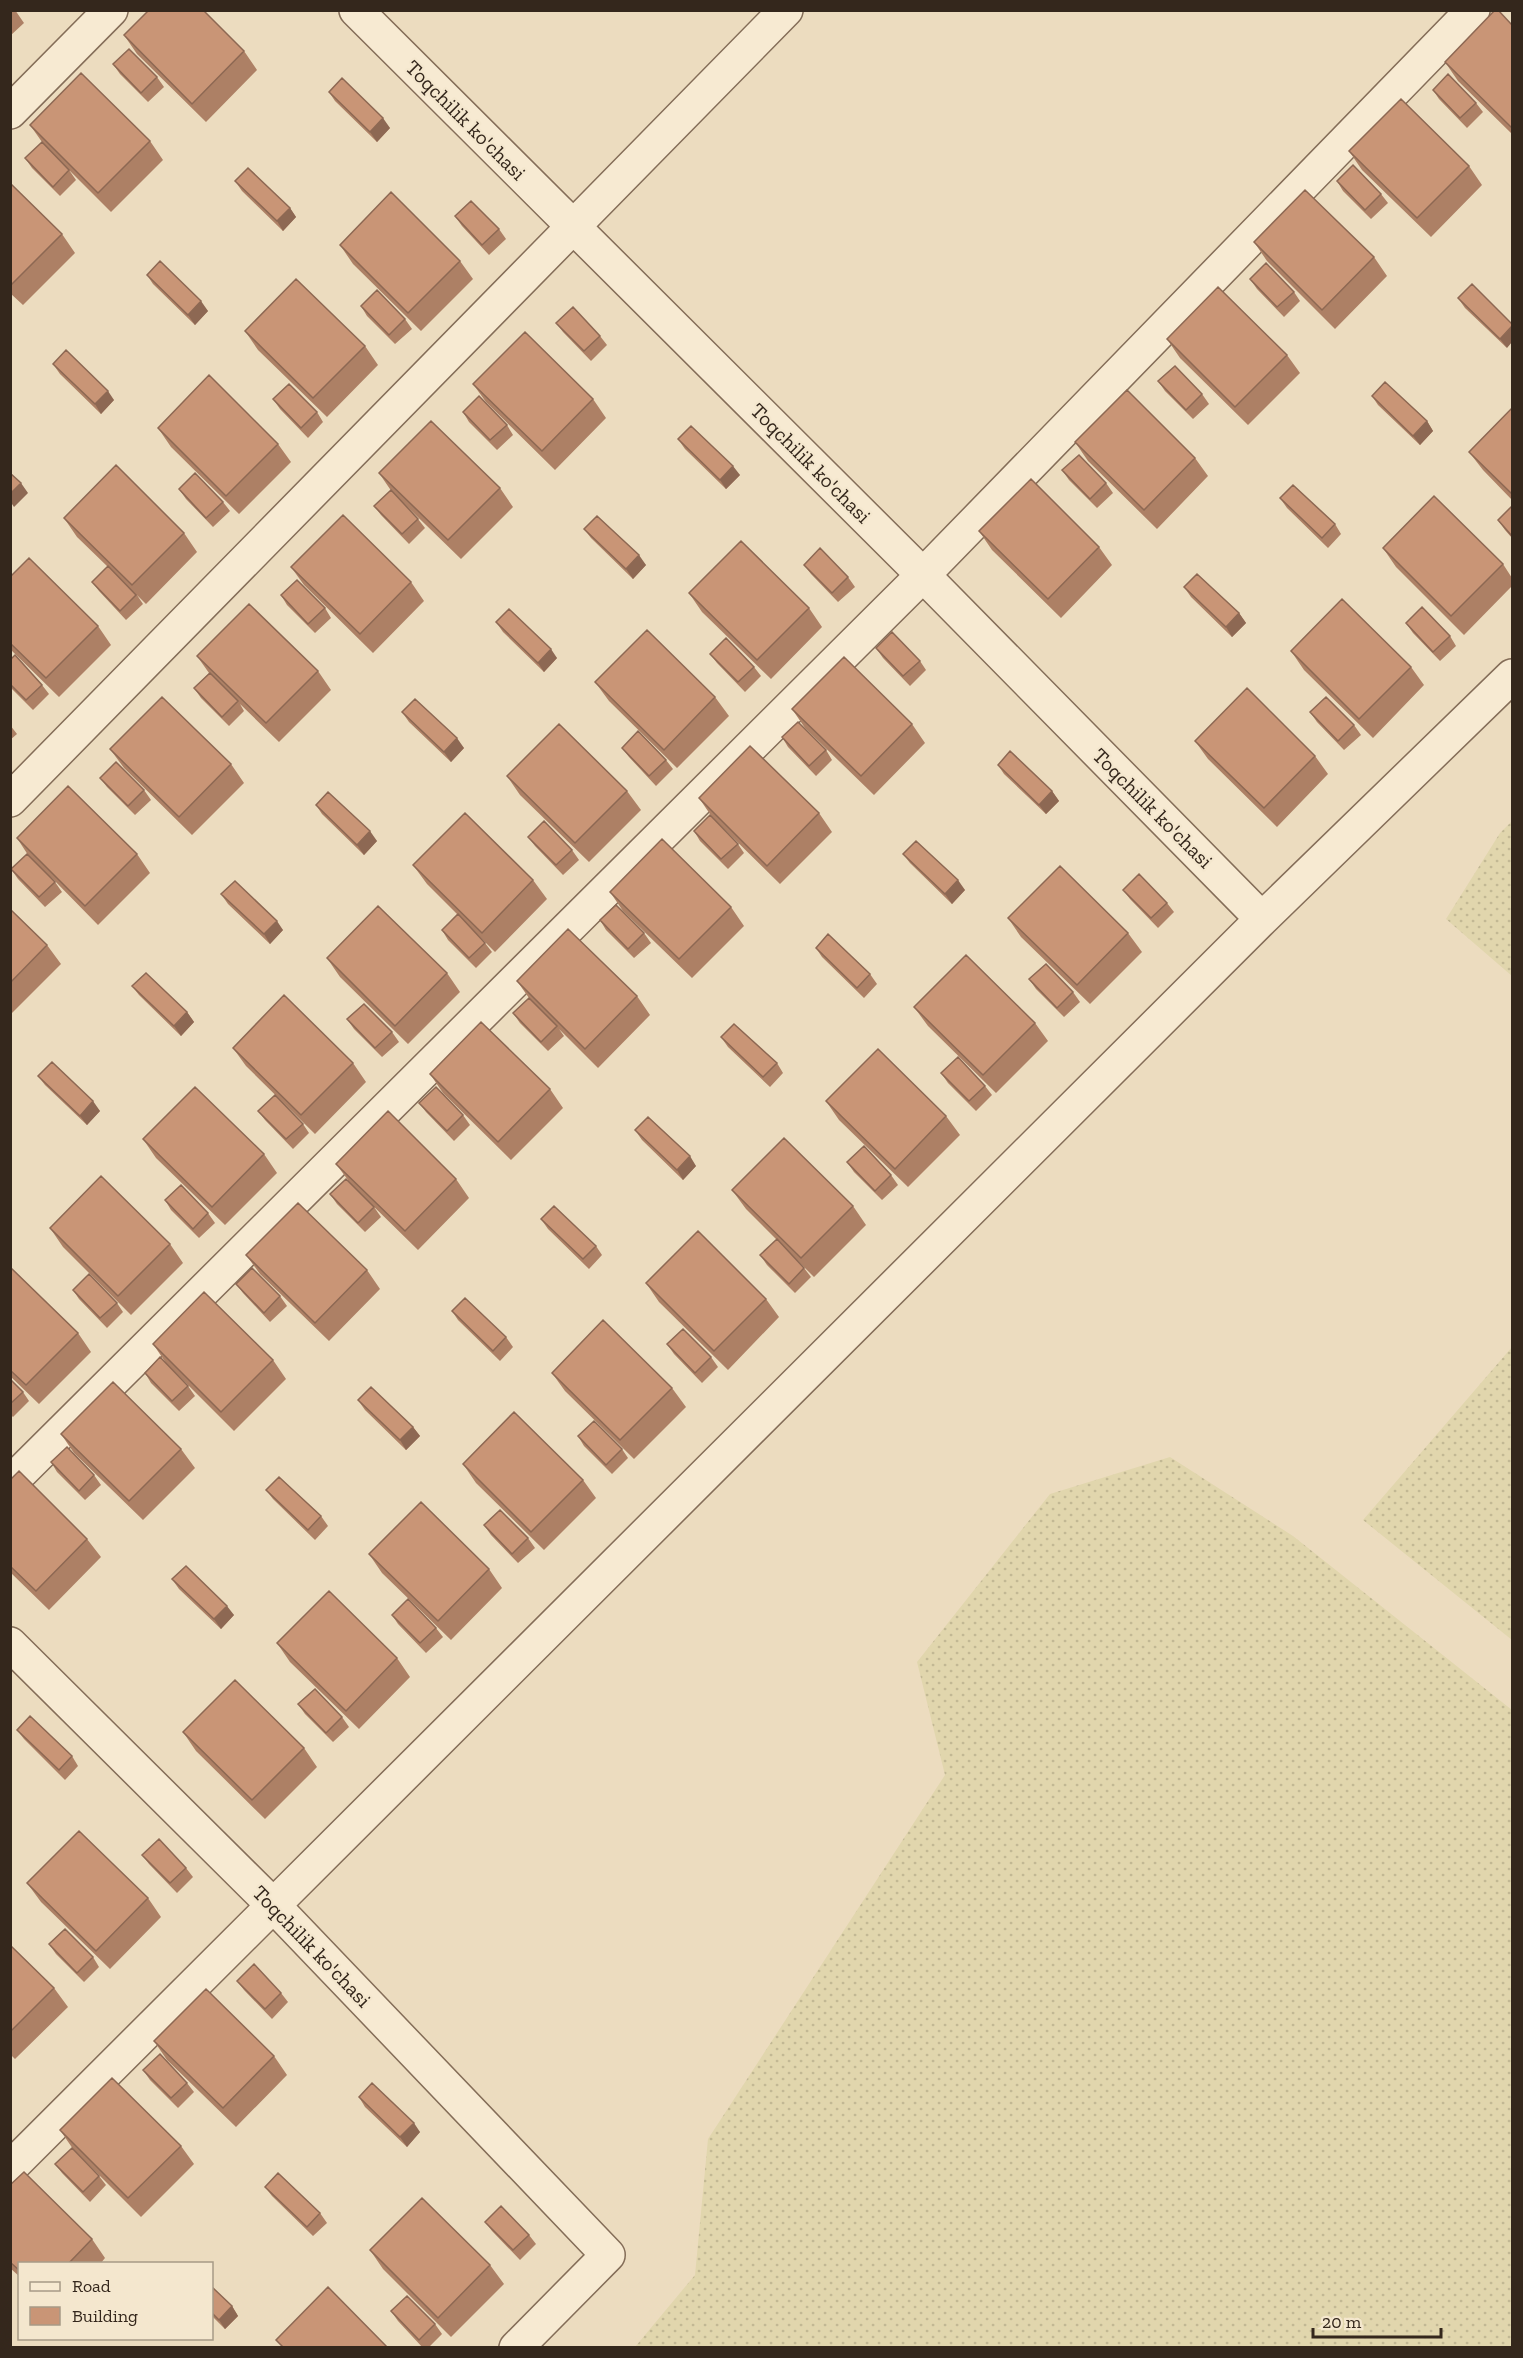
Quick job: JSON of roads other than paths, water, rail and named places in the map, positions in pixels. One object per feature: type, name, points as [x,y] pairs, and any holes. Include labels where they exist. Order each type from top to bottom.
[{"type":"street","points":[[10,112],[111,10]]},
{"type":"street","name":"Toqchilik ko'chasi","points":[[356,10],[923,575],[1262,919]]},
{"type":"street","points":[[10,800],[786,10]]},
{"type":"street","points":[[10,1483],[923,575],[1473,10]]},
{"type":"street","points":[[10,2168],[1262,919],[1512,676]]},
{"type":"street","name":"Toqchilik ko'chasi","points":[[10,1644],[274,1906],[608,2255],[516,2348]]}]
